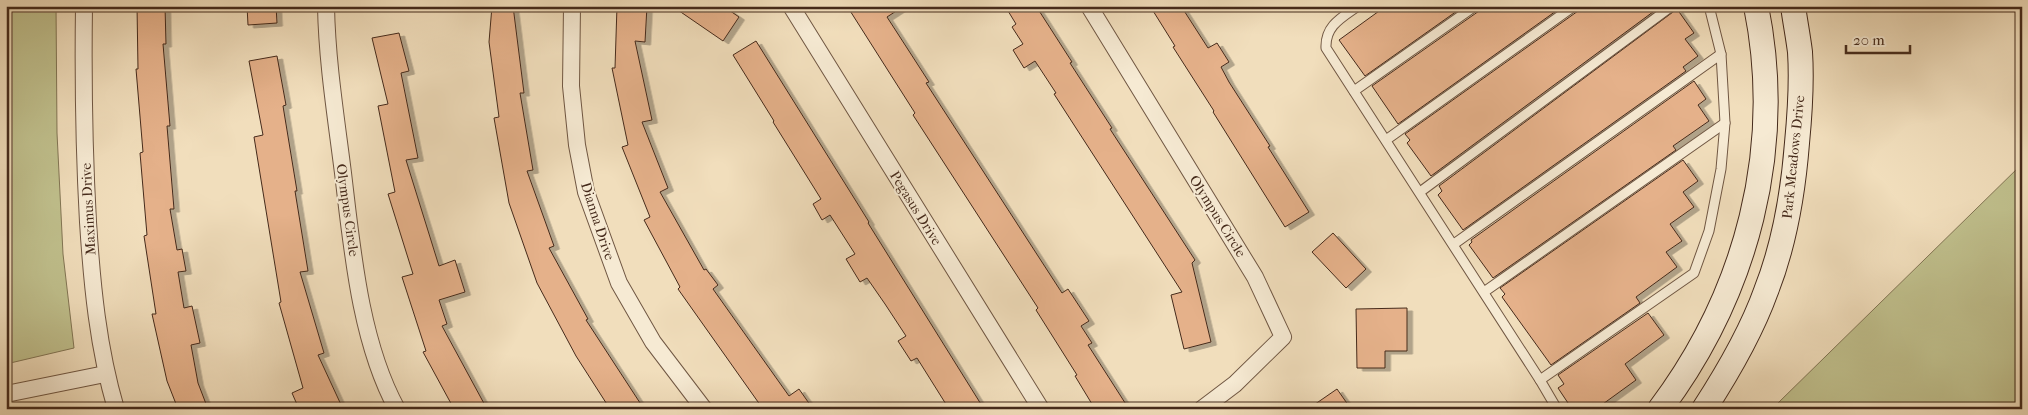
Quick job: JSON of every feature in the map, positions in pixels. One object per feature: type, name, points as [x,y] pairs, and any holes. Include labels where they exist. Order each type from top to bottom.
[{"type":"main road","name":"Park Meadows Drive","points":[[1660,409],[1698,355],[1730,287],[1749,230],[1764,159],[1766,122],[1766,77],[1762,32],[1756,6]]},
{"type":"main road","name":"Park Meadows Drive","points":[[1704,409],[1746,337],[1766,292],[1782,246],[1792,199],[1801,102],[1800,52],[1793,6]]},
{"type":"street","name":"Maximus Drive","points":[[84,6],[83,61],[86,186],[92,278],[106,374],[116,409]]},
{"type":"street","name":"Olympus Circle","points":[[326,6],[328,57],[351,235],[367,326],[378,367],[397,409]]},
{"type":"street","name":"Dianna Drive","points":[[572,6],[571,86],[576,145],[586,192],[619,283],[653,342],[704,409]]},
{"type":"street","name":"Pegasus Drive","points":[[791,6],[1040,409]]},
{"type":"street","name":"Olympus Circle","points":[[1089,6],[1256,277],[1282,337],[1235,384],[1202,409]]},
{"type":"street","points":[[6,394],[106,374]]},
{"type":"lane","points":[[1358,6],[1332,25],[1327,34],[1326,48],[1454,244],[1557,409]]},
{"type":"lane","points":[[1354,92],[1475,6]]},
{"type":"lane","points":[[1386,140],[1574,6]]},
{"type":"lane","points":[[1420,192],[1672,6]]},
{"type":"lane","points":[[1540,380],[1694,274],[1709,231],[1721,169],[1725,123],[1721,54],[1709,6]]},
{"type":"lane","points":[[1454,244],[1721,54]]},
{"type":"lane","points":[[1484,292],[1725,123]]},
{"type":"green space","points":[[6,6],[56,6],[57,133],[63,254],[74,348],[6,364]]},
{"type":"green space","points":[[2022,164],[2022,409],[1772,409],[1778,403]]},
{"type":"building","points":[[137,6],[165,6],[166,44],[163,44],[170,126],[167,126],[174,209],[170,209],[177,250],[182,249],[186,271],[178,272],[184,308],[192,306],[200,343],[191,345],[198,383],[208,409],[178,409],[167,381],[152,314],[156,314],[144,236],[147,235],[140,153],[143,152],[136,69],[138,69]]},
{"type":"building","points":[[247,6],[276,6],[277,23],[248,25]]},
{"type":"building","points":[[492,6],[513,6],[524,93],[520,93],[533,170],[527,171],[554,246],[549,248],[588,319],[586,320],[644,409],[610,409],[576,356],[537,283],[509,203],[494,118],[499,117],[489,42]]},
{"type":"building","points":[[617,6],[647,6],[645,42],[635,41],[652,120],[642,122],[668,188],[660,192],[704,270],[706,269],[718,285],[713,289],[789,396],[799,389],[813,409],[763,409],[678,289],[680,287],[644,220],[650,217],[622,147],[628,145],[612,68],[615,68]]},
{"type":"building","points":[[672,6],[723,6],[739,17],[723,41]]},
{"type":"building","points":[[847,6],[904,6],[887,17],[929,82],[926,83],[1062,293],[1068,289],[1089,321],[1081,326],[1092,343],[1088,345],[1129,409],[1095,409],[1075,376],[1077,375],[1036,310],[1038,308],[913,115],[915,113]]},
{"type":"building","points":[[1005,6],[1036,6],[1112,128],[1110,129],[1195,260],[1192,263],[1211,342],[1184,349],[1171,295],[1182,292],[1054,94],[1056,93],[1035,61],[1024,68],[1013,50],[1023,44],[1012,27],[1016,24]]},
{"type":"building","points":[[1150,6],[1181,6],[1208,48],[1217,43],[1229,62],[1221,67],[1229,82],[1309,212],[1285,227],[1173,47],[1175,46]]},
{"type":"building","points":[[1386,6],[1464,6],[1365,76],[1339,40]]},
{"type":"building","points":[[1481,6],[1563,6],[1398,124],[1372,86],[1479,11]]},
{"type":"building","points":[[1580,6],[1661,6],[1431,176],[1407,143],[1410,140],[1405,134],[1578,11]]},
{"type":"building","points":[[1677,9],[1694,33],[1685,39],[1698,56],[1683,67],[1686,71],[1463,230],[1438,195],[1442,191],[1439,186]]},
{"type":"building","points":[[399,33],[409,71],[401,73],[418,158],[406,160],[439,266],[455,260],[465,292],[439,300],[447,324],[442,326],[487,409],[454,409],[423,352],[426,351],[402,277],[413,274],[388,194],[395,192],[378,106],[388,104],[372,38]]},
{"type":"building","points":[[756,41],[984,409],[949,409],[917,358],[911,361],[898,341],[906,336],[867,278],[860,282],[846,259],[855,254],[830,215],[822,220],[813,204],[821,199],[733,55]]},
{"type":"building","points":[[277,56],[286,105],[283,106],[308,271],[300,272],[324,353],[318,355],[343,409],[299,409],[292,393],[303,388],[279,303],[281,302],[254,137],[263,135],[249,61]]},
{"type":"building","points":[[1694,81],[1706,99],[1698,105],[1709,121],[1673,146],[1676,150],[1493,278],[1469,245],[1472,242],[1471,240]]},
{"type":"building","points":[[1683,160],[1698,181],[1683,192],[1694,207],[1670,224],[1682,241],[1666,252],[1677,267],[1636,297],[1640,303],[1551,365],[1502,297],[1505,294],[1500,288]]},
{"type":"building","points":[[1333,233],[1366,269],[1346,288],[1312,252]]},
{"type":"building","points":[[1407,308],[1407,351],[1385,351],[1385,368],[1357,368],[1356,309]]},
{"type":"building","points":[[1648,313],[1664,335],[1625,364],[1636,380],[1596,409],[1572,409],[1558,388],[1564,384],[1558,375]]},
{"type":"building","points":[[1337,389],[1351,409],[1308,409]]}]
